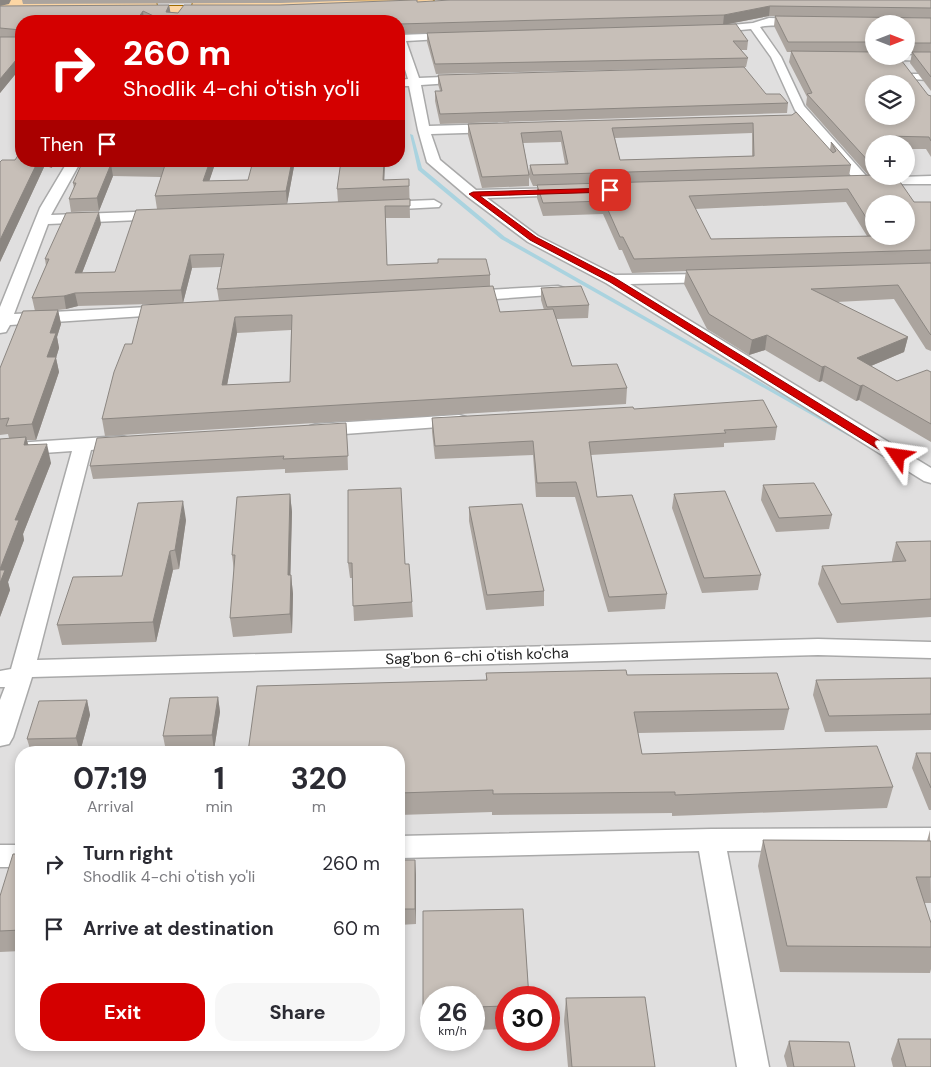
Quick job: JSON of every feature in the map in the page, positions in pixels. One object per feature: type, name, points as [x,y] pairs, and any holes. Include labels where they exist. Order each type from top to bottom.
[{"type":"main road","points":[[0,3],[180,12],[354,1],[428,0]]},
{"type":"main road","points":[[0,9],[16,3]]},
{"type":"main road","points":[[0,9],[180,12],[443,4]]},
{"type":"street","points":[[694,30],[754,26],[769,21],[817,22]]},
{"type":"street","points":[[754,26],[781,57],[799,108],[863,181]]},
{"type":"street","points":[[405,38],[469,36]]},
{"type":"street","points":[[856,57],[865,57]]},
{"type":"street","points":[[915,58],[931,58]]},
{"type":"street","points":[[903,65],[911,75]]},
{"type":"street","points":[[915,76],[931,77]]},
{"type":"street","points":[[473,79],[406,82],[434,162],[533,239],[612,280],[931,477]]},
{"type":"street","points":[[915,80],[922,91]]},
{"type":"street","points":[[424,130],[513,128]]},
{"type":"street","points":[[72,167],[42,220],[2,324],[181,311]]},
{"type":"street","points":[[844,182],[931,180]]},
{"type":"street","points":[[473,194],[580,191]]},
{"type":"street","points":[[366,207],[434,204]]},
{"type":"street","points":[[42,220],[179,214]]},
{"type":"street","points":[[612,280],[732,277]]},
{"type":"street","points":[[449,297],[558,291]]},
{"type":"street","points":[[302,431],[482,420]]},
{"type":"street","points":[[0,450],[142,441]]},
{"type":"street","points":[[0,737],[14,676],[82,445]]},
{"type":"street","name":"Sag'bon 6-chi o'tish ko'cha","points":[[14,676],[798,647],[931,650]]},
{"type":"street","points":[[405,847],[711,840],[931,839]]},
{"type":"street","points":[[711,840],[753,1067]]},
{"type":"street","points":[[0,856],[15,856]]},
{"type":"shaded area","points":[[0,0],[428,0],[355,3],[518,0],[931,0],[931,1067],[0,1067]]},
{"type":"building","points":[[413,0],[417,0],[417,2],[450,0],[931,0],[931,8],[770,6],[724,15],[405,24],[405,15],[152,15],[143,11],[140,15],[15,15],[15,29],[0,28],[0,6],[169,5],[166,12],[178,13],[184,5],[280,5]]},
{"type":"building","points":[[775,16],[865,17],[865,42],[788,42]]},
{"type":"building","points":[[915,18],[931,18],[931,43],[915,43]]},
{"type":"building","points":[[736,24],[748,41],[733,41],[748,58],[435,64],[427,33]]},
{"type":"building","points":[[0,37],[15,37],[15,61],[0,79]]},
{"type":"building","points":[[791,51],[865,52],[865,65],[905,65],[913,75],[865,75],[865,125],[915,125],[915,78],[928,95],[931,96],[931,141],[929,137],[915,137],[915,135],[865,135],[865,157],[807,94],[812,93]]},
{"type":"building","points":[[915,52],[931,52],[931,77],[915,56]]},
{"type":"building","points":[[744,67],[766,94],[780,94],[788,103],[440,114],[435,91],[442,91],[438,75]]},
{"type":"building","points":[[796,112],[833,153],[836,151],[831,142],[851,165],[533,175],[530,165],[568,164],[561,131],[521,133],[529,175],[482,177],[468,124],[792,115]],"holes":[[[753,123],[754,156],[620,160],[612,128]]]},
{"type":"building","points":[[2,160],[15,160],[15,167],[35,167],[0,240],[0,162]]},
{"type":"building","points":[[80,167],[110,167],[97,198],[69,199],[76,183],[73,183]]},
{"type":"building","points":[[164,167],[208,167],[203,181],[248,180],[251,167],[291,167],[286,191],[155,196]]},
{"type":"building","points":[[340,167],[384,167],[383,180],[409,179],[409,186],[337,189]]},
{"type":"building","points":[[865,175],[865,185],[902,185],[909,195],[865,195],[865,216],[848,189],[689,196],[711,239],[865,236],[865,245],[915,245],[915,202],[931,202],[931,250],[634,259],[623,237],[620,237],[604,201],[543,203],[537,185]]},
{"type":"building","points":[[410,199],[410,206],[385,206],[387,265],[438,263],[438,259],[486,259],[490,275],[217,289],[224,254],[190,255],[181,290],[75,293],[64,296],[32,298],[49,259],[45,259],[66,213],[99,212],[75,273],[115,272],[136,210]]},
{"type":"building","points":[[931,263],[931,335],[898,285],[811,289],[908,337],[857,358],[897,381],[927,370],[931,372],[931,424],[863,385],[860,386],[825,366],[822,367],[767,335],[752,340],[709,314],[686,270]]},
{"type":"building","points":[[493,286],[500,312],[553,309],[572,366],[617,364],[627,388],[102,419],[114,372],[125,344],[132,344],[142,305]],"holes":[[[292,315],[290,382],[222,385],[235,317]]]},
{"type":"building","points":[[581,286],[589,305],[547,307],[541,288]]},
{"type":"building","points":[[58,310],[50,333],[56,333],[47,357],[56,357],[32,424],[6,426],[9,418],[0,419],[0,368],[23,311]]},
{"type":"building","points":[[763,400],[777,427],[724,430],[726,433],[589,442],[597,497],[632,495],[667,594],[609,597],[576,482],[537,483],[533,441],[435,446],[432,418],[633,407],[634,409]]},
{"type":"building","points":[[346,423],[348,456],[283,459],[284,456],[90,466],[97,438]]},
{"type":"building","points":[[26,437],[24,445],[47,444],[15,520],[19,520],[0,569],[0,439]]},
{"type":"building","points":[[814,483],[832,515],[779,518],[763,485]]},
{"type":"building","points":[[401,488],[405,564],[409,564],[412,602],[353,606],[352,563],[348,563],[348,490]]},
{"type":"building","points":[[725,491],[761,575],[704,578],[674,494]]},
{"type":"building","points":[[290,494],[288,575],[291,575],[290,614],[230,618],[235,555],[232,555],[237,497]]},
{"type":"building","points":[[183,501],[175,550],[170,551],[153,622],[57,625],[73,577],[122,576],[138,503]]},
{"type":"building","points":[[522,504],[544,591],[487,595],[469,507]]},
{"type":"building","points":[[931,541],[931,599],[841,604],[822,566],[906,561],[896,542]]},
{"type":"building","points":[[0,570],[5,570],[0,583]]},
{"type":"building","points":[[626,670],[627,675],[777,673],[789,709],[634,712],[642,754],[877,746],[893,787],[675,795],[675,792],[493,794],[493,790],[405,793],[405,746],[249,746],[257,686],[487,680],[486,673]]},
{"type":"building","points":[[931,678],[931,714],[829,716],[816,680]]},
{"type":"building","points":[[218,697],[212,735],[163,736],[170,698]]},
{"type":"building","points":[[87,700],[76,738],[27,739],[39,701]]},
{"type":"building","points":[[916,753],[931,753],[931,788]]},
{"type":"building","points":[[763,840],[931,841],[931,877],[916,877],[931,923],[931,947],[787,946]]},
{"type":"building","points":[[13,854],[15,854],[15,930],[0,931],[0,896]]},
{"type":"building","points":[[405,860],[415,860],[415,909],[405,909]]},
{"type":"building","points":[[523,909],[528,986],[495,986],[495,1006],[485,1007],[485,986],[423,986],[423,911]]},
{"type":"building","points":[[645,997],[655,1067],[572,1067],[566,998]]},
{"type":"building","points":[[898,1039],[931,1039],[931,1067],[906,1067]]},
{"type":"building","points":[[789,1041],[849,1042],[855,1067],[794,1067]]},
{"type":"waterway","points":[[411,135],[420,169],[503,238],[849,434]]},
{"type":"route","points":[[610,190],[473,194],[533,239],[612,280],[898,456]]}]
